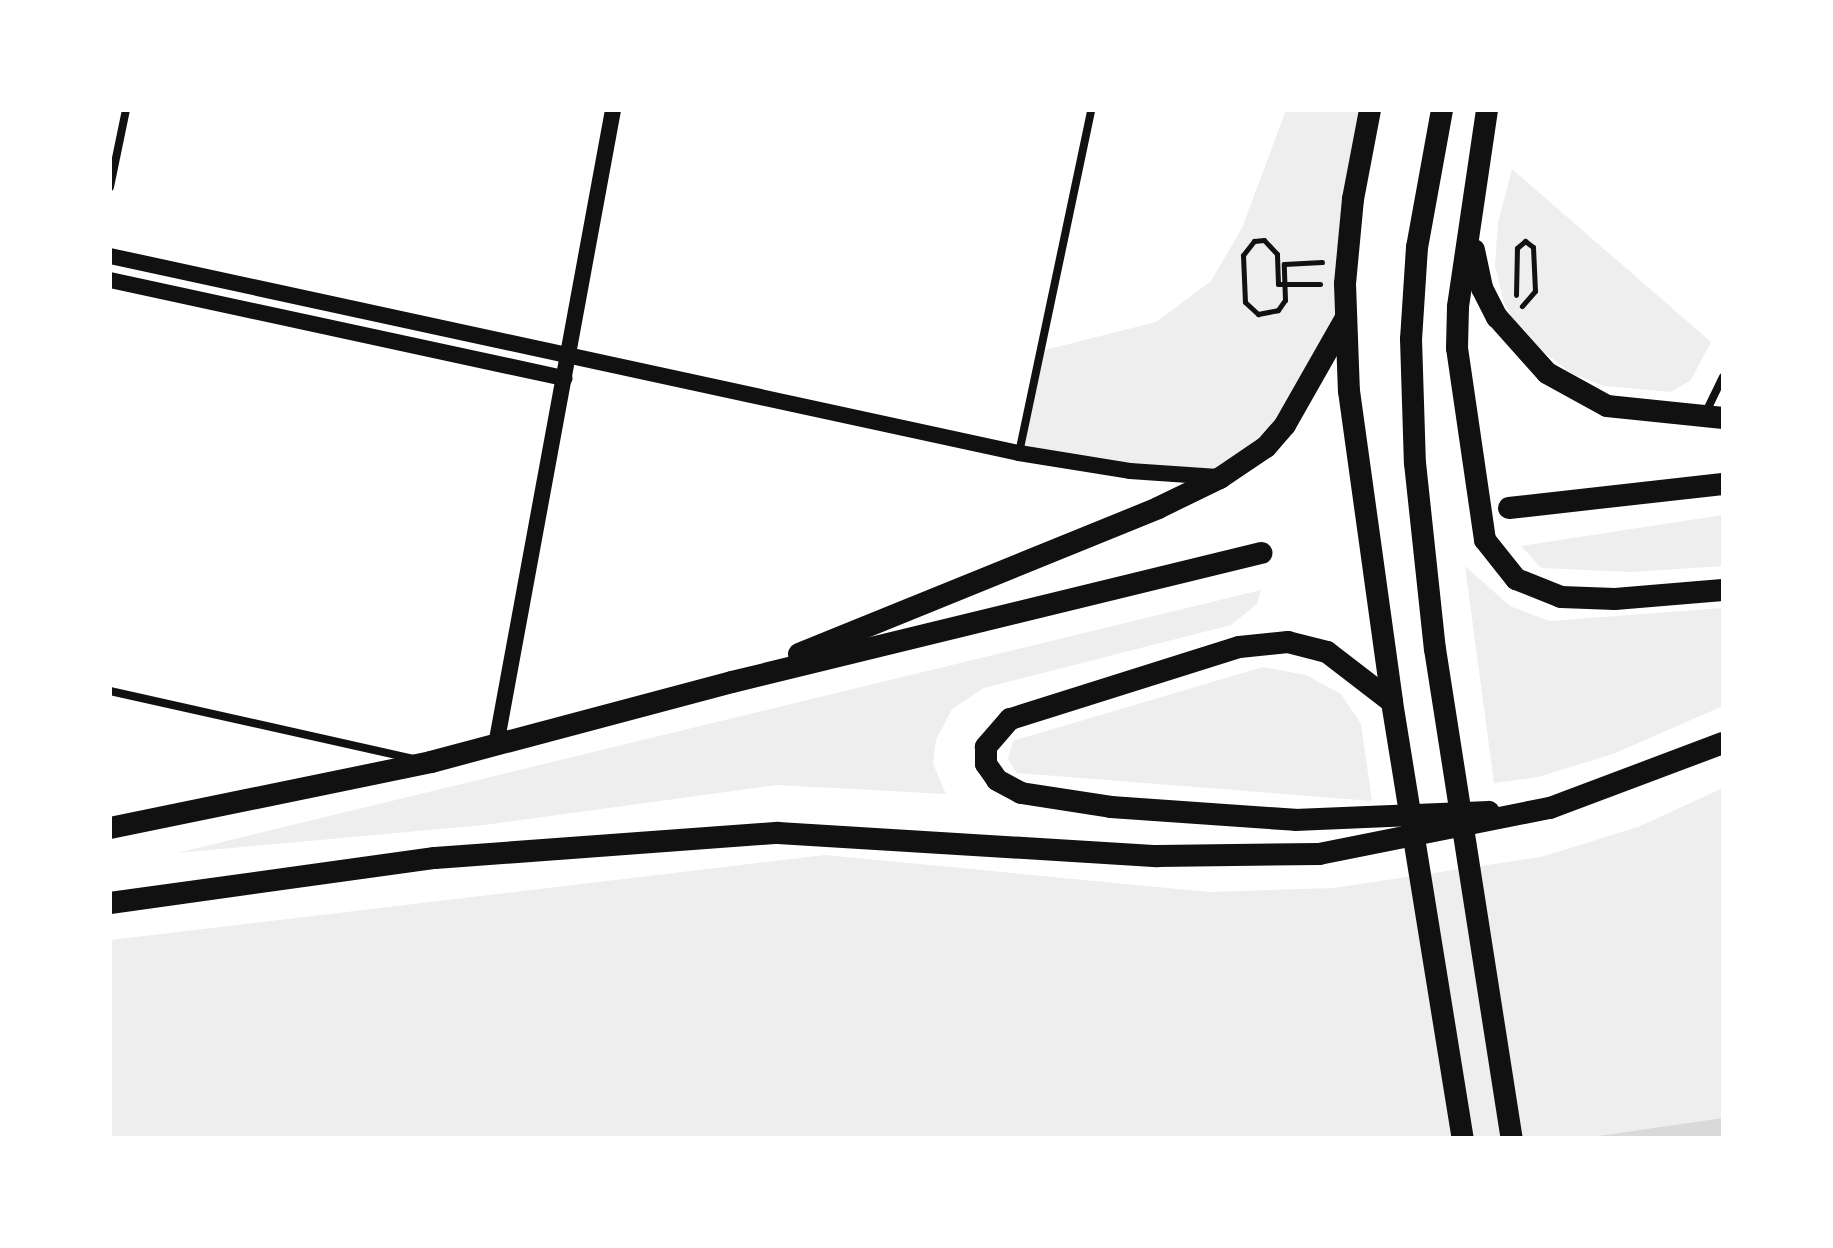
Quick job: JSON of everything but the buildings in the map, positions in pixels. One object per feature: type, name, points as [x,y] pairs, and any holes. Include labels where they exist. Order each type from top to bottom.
[{"type":"highway","points":[[1370,110],[1353,199],[1344,321],[1360,488],[1463,1138]]},
{"type":"highway","points":[[1442,110],[1417,247],[1411,392],[1420,531],[1512,1138]]},
{"type":"highway","points":[[1487,110],[1472,237],[1458,307],[1457,348],[1478,510],[1485,540],[1498,562],[1516,579],[1561,597],[1615,599],[1723,590]]},
{"type":"highway","points":[[1472,237],[1482,288],[1497,317],[1547,373],[1607,406],[1713,418]]},
{"type":"highway","points":[[732,682],[1158,508],[1220,478],[1266,447],[1285,425],[1344,321]]},
{"type":"highway","points":[[1509,508],[1723,484]]},
{"type":"highway","points":[[110,828],[431,762],[732,682],[1261,553]]},
{"type":"highway","points":[[1392,702],[1327,652],[1288,642],[1239,647],[1010,719],[986,747],[986,764],[997,780],[1021,793],[1218,817],[1362,819],[1550,808]]},
{"type":"highway","points":[[110,903],[435,858],[778,833],[1269,858],[1381,845],[1550,808],[1723,743]]},
{"type":"main road","points":[[496,745],[613,110]]},
{"type":"main road","points":[[110,256],[1019,453],[1130,471],[1220,478]]},
{"type":"main road","points":[[110,280],[565,378]]},
{"type":"street","points":[[110,187],[126,110]]},
{"type":"street","points":[[1019,453],[1091,110]]},
{"type":"street","points":[[1713,418],[1723,377]]},
{"type":"street","points":[[110,691],[431,762]]},
{"type":"path","points":[[1284,264],[1285,300],[1278,310],[1258,314],[1245,302],[1243,255],[1254,241],[1273,245],[1278,284],[1345,284]]},
{"type":"path","points":[[1507,295],[1519,290],[1517,248],[1525,241],[1533,247],[1535,291],[1522,306],[1507,307]]},
{"type":"shaded area","points":[[1286,110],[1370,110],[1344,321],[1303,398],[1220,478],[1019,453],[1041,351],[1156,322],[1211,281],[1242,228]]},
{"type":"shaded area","points":[[1512,169],[1711,342],[1691,380],[1671,392],[1604,386],[1573,374],[1522,336],[1504,303],[1495,266],[1498,223]]},
{"type":"shaded area","points":[[1723,515],[1723,566],[1631,572],[1541,568],[1521,546]]},
{"type":"shaded area","points":[[1465,566],[1510,606],[1549,621],[1723,608],[1723,706],[1613,754],[1538,777],[1494,783]]},
{"type":"shaded area","points":[[1261,590],[1257,604],[1231,625],[984,688],[952,709],[936,740],[933,764],[946,794],[777,785],[484,825],[177,853]]},
{"type":"shaded area","points":[[1263,667],[1306,675],[1341,694],[1361,724],[1372,801],[1017,773],[1008,759],[1013,741]]},
{"type":"shaded area","points":[[1723,788],[1723,1138],[110,1138],[110,940],[825,855],[1209,892],[1333,888],[1541,857],[1638,827]]},
{"type":"shaded area","points":[[1723,1118],[1723,1138],[1585,1138]]}]
